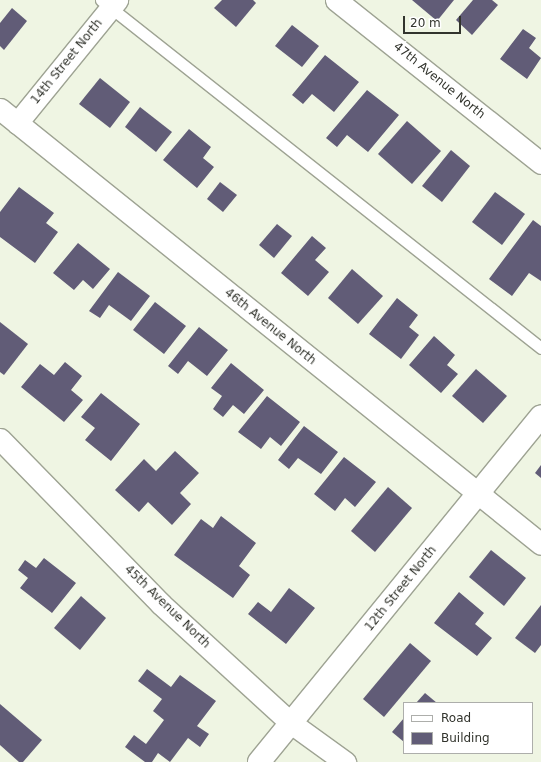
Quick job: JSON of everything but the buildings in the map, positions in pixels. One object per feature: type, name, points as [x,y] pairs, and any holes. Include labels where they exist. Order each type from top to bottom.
[{"type":"street","name":"47th Avenue North","points":[[336,0],[541,163]]},
{"type":"street","name":"14th Street North","points":[[17,123],[110,3]]},
{"type":"street","name":"46th Avenue North","points":[[0,109],[541,544]]},
{"type":"street","name":"12th Street North","points":[[259,762],[541,416]]},
{"type":"street","name":"45th Avenue North","points":[[0,438],[161,604],[291,723],[345,762]]},
{"type":"lane","points":[[110,3],[541,348]]}]
